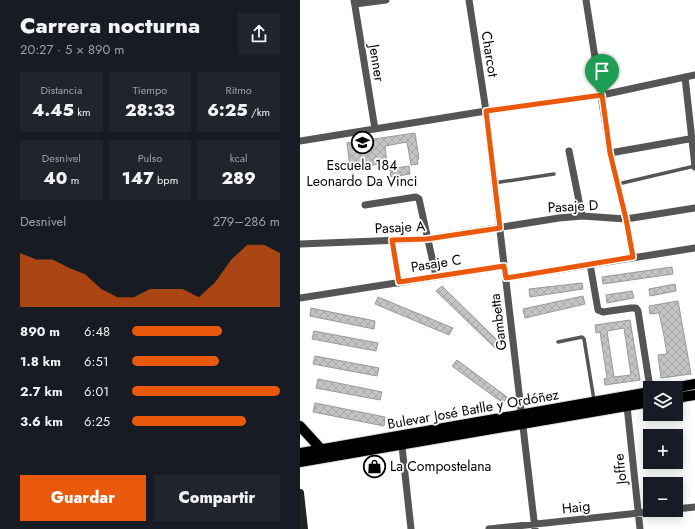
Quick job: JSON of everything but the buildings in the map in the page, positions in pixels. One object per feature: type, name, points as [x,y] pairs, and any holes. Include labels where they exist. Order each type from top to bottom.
[{"type":"main road","points":[[683,386],[695,384]]},
{"type":"main road","name":"Bulevar José Batlle y Ordóñez","points":[[300,462],[402,446],[522,420],[594,402],[643,393]]},
{"type":"main road","points":[[683,397],[695,395]]},
{"type":"main road","name":"Bulevar José Batlle y Ordóñez","points":[[300,453],[643,403]]},
{"type":"main road","points":[[300,426],[321,449]]},
{"type":"main road","points":[[300,493],[301,518],[304,529]]},
{"type":"street","points":[[355,2],[386,0]]},
{"type":"street","name":"Charcot","points":[[469,0],[486,111]]},
{"type":"street","points":[[586,0],[610,153],[626,219],[633,257]]},
{"type":"street","name":"Jenner","points":[[355,2],[375,129]]},
{"type":"street","points":[[300,141],[486,111],[602,95],[695,75]]},
{"type":"street","points":[[685,77],[693,138],[695,167]]},
{"type":"street","name":"Gambetta","points":[[486,111],[535,526]]},
{"type":"street","points":[[610,153],[693,138]]},
{"type":"street","points":[[569,150],[582,216]]},
{"type":"street","points":[[365,205],[416,197],[419,199],[436,276]]},
{"type":"street","name":"Pasaje D","points":[[500,228],[549,219],[582,216],[626,219],[695,208]]},
{"type":"street","name":"Pasaje A","points":[[300,244],[427,239],[500,228]]},
{"type":"street","points":[[392,240],[399,282]]},
{"type":"street","points":[[506,278],[695,248]]},
{"type":"street","points":[[590,264],[598,310],[603,312],[636,308],[638,311],[649,381]]},
{"type":"street","name":"Pasaje C","points":[[300,298],[504,266]]},
{"type":"street","name":"Joffre","points":[[627,406],[640,529]]},
{"type":"street","points":[[402,446],[411,529]]},
{"type":"street","points":[[683,508],[695,507]]},
{"type":"street","name":"Haig","points":[[489,529],[535,526],[643,512]]},
{"type":"lane","points":[[618,184],[695,167]]},
{"type":"lane","points":[[494,183],[554,174]]},
{"type":"lane","points":[[558,342],[582,337],[584,339],[594,402]]},
{"type":"place","name":"Escuela 184 Leonardo Da Vinci","points":[[362,143]]},
{"type":"place","name":"La Compostelana","points":[[375,466]]},
{"type":"route","points":[[602,95],[610,153],[626,219],[633,257],[506,278],[504,266],[399,282],[392,240],[427,239],[500,228],[486,111],[602,95]]}]
